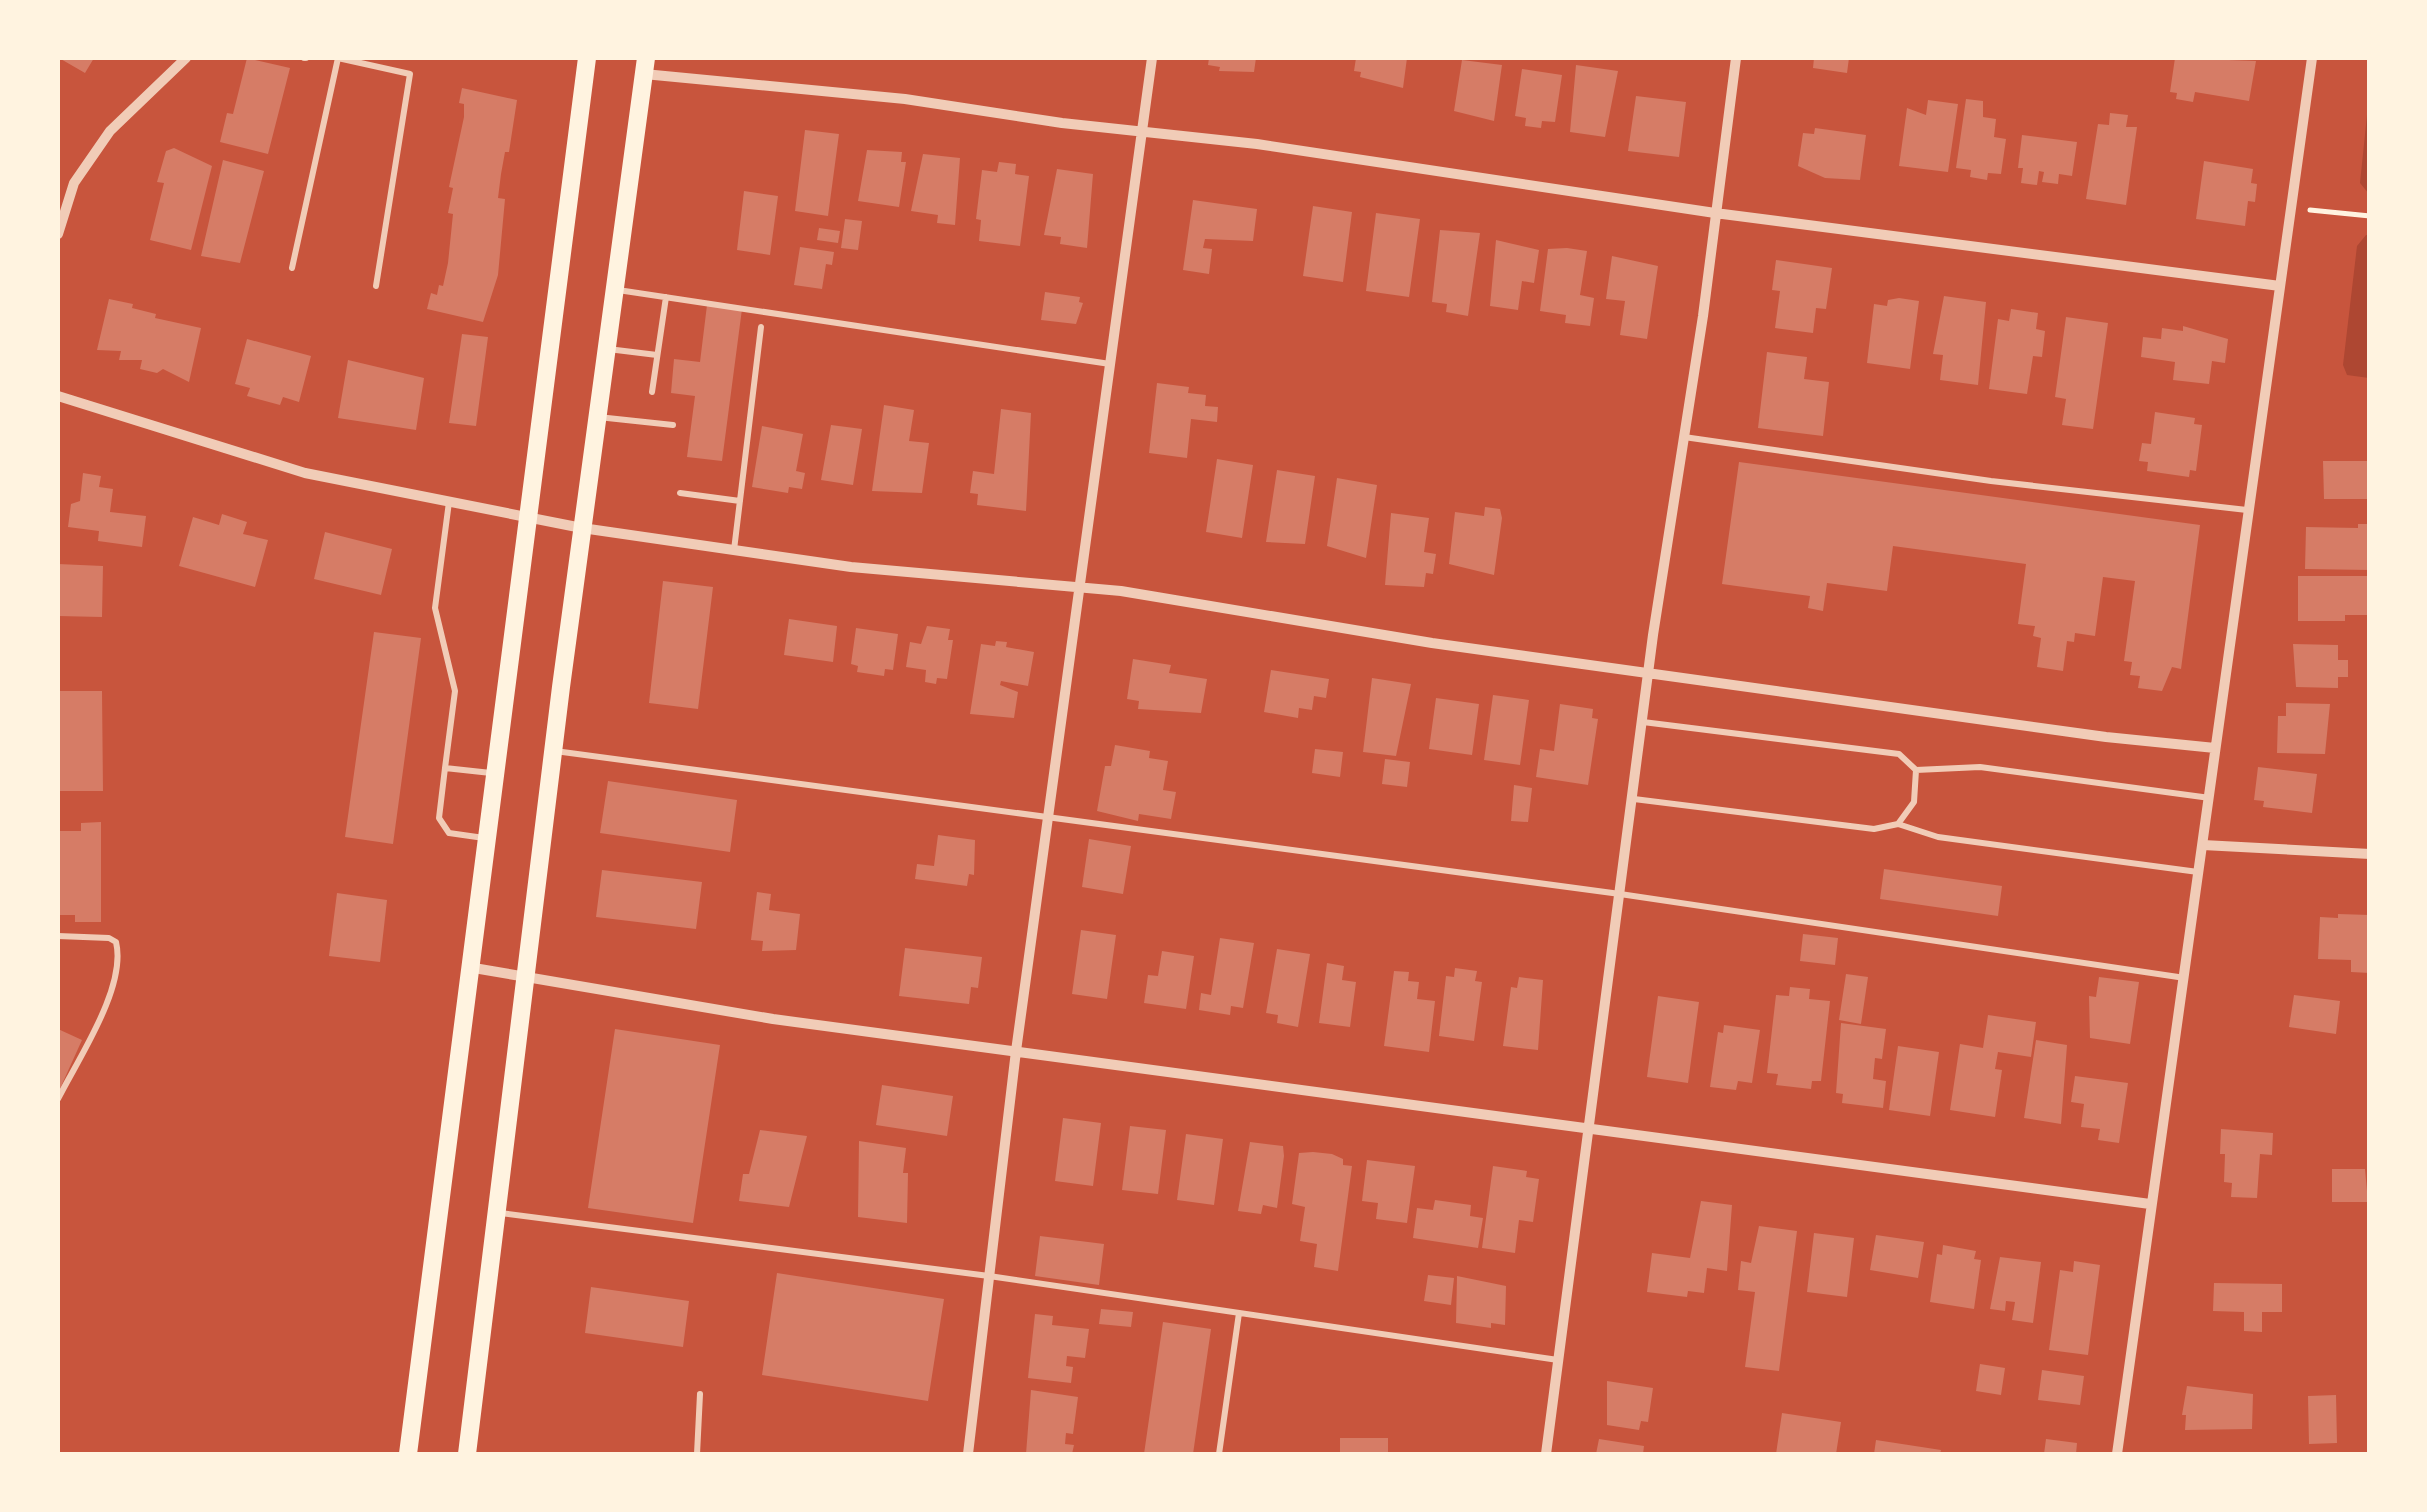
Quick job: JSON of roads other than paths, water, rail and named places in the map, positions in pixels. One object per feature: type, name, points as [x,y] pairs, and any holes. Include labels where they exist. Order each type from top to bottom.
[{"type":"main road","points":[[408,1454],[583,62]]},
{"type":"main road","points":[[466,1454],[644,66]]},
{"type":"street","points":[[58,234],[74,182],[110,131],[186,58]]},
{"type":"street","points":[[968,1454],[1016,1051],[1152,58]]},
{"type":"street","points":[[1546,1454],[1649,673],[1736,58]]},
{"type":"street","points":[[2117,1454],[2312,58]]},
{"type":"street","points":[[644,66],[1142,130],[1714,213],[2280,286]]},
{"type":"street","points":[[58,396],[305,473],[582,528],[851,567],[1081,588],[1649,673],[2216,748]]},
{"type":"street","points":[[2203,845],[2370,854]]},
{"type":"street","points":[[467,966],[773,1019],[2150,1204]]},
{"type":"lane","points":[[292,268],[338,58],[410,74],[376,286]]},
{"type":"lane","points":[[614,290],[1111,364]]},
{"type":"lane","points":[[652,392],[666,298]]},
{"type":"lane","points":[[734,550],[761,327]]},
{"type":"lane","points":[[606,348],[658,354]]},
{"type":"lane","points":[[597,417],[673,425]]},
{"type":"lane","points":[[1684,436],[1991,480],[2247,510]]},
{"type":"lane","points":[[680,493],[740,502]]},
{"type":"lane","points":[[450,502],[435,608],[455,691],[439,818],[449,834],[484,838]]},
{"type":"lane","points":[[1643,722],[1880,750],[1900,754],[1916,770],[1980,766],[2210,798]]},
{"type":"lane","points":[[554,751],[1620,894],[2185,978]]},
{"type":"lane","points":[[445,768],[492,773]]},
{"type":"lane","points":[[1898,824],[1914,802],[1916,770]]},
{"type":"lane","points":[[1634,799],[1874,829],[1898,824],[1938,837],[2200,872]]},
{"type":"lane","points":[[58,936],[110,938],[116,942],[118,954],[108,1002],[58,1099]]},
{"type":"lane","points":[[497,1213],[989,1276],[1560,1360]]},
{"type":"lane","points":[[1219,1454],[1239,1313]]},
{"type":"lane","points":[[697,1454],[700,1394]]}]
